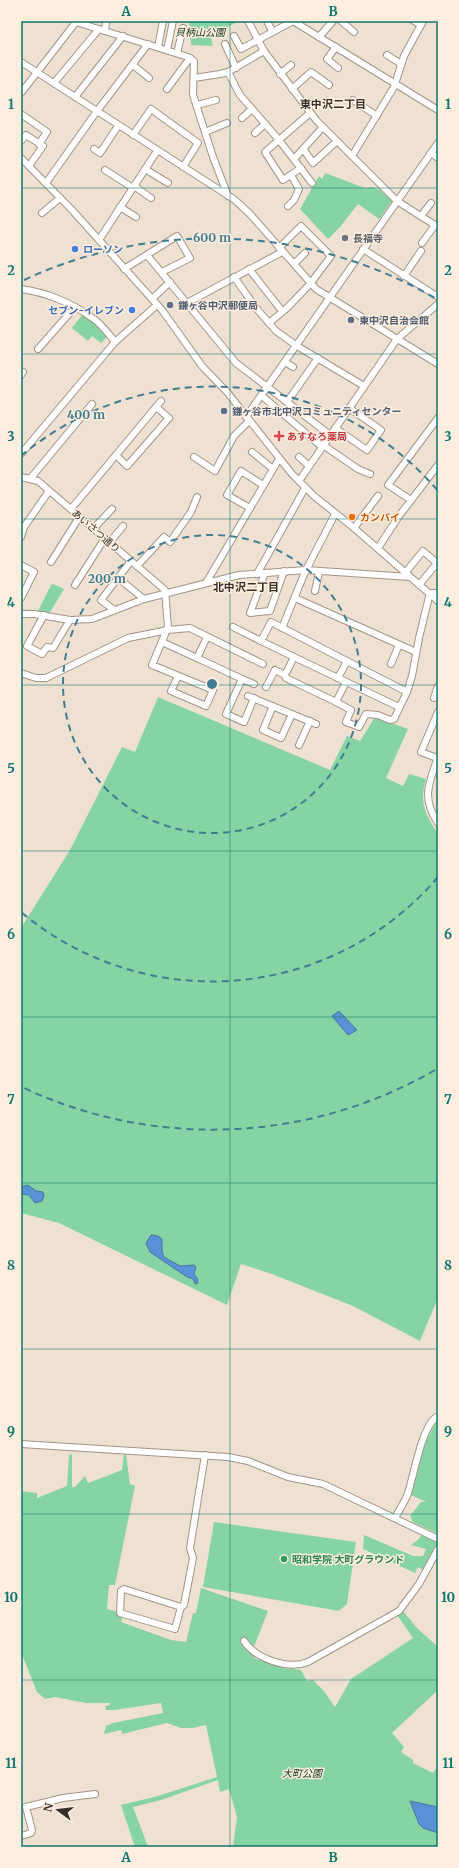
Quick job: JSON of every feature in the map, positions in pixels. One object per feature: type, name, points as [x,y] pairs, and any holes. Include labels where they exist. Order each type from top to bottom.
[{"type":"street","points":[[105,31],[106,21]]},
{"type":"street","points":[[158,47],[163,21]]},
{"type":"street","points":[[167,50],[173,21]]},
{"type":"street","points":[[248,21],[257,40],[280,74],[310,113],[397,201],[437,226],[422,243]]},
{"type":"street","points":[[267,21],[272,31]]},
{"type":"street","points":[[234,36],[241,49],[293,21],[303,24],[319,37],[438,110]]},
{"type":"street","points":[[319,37],[333,21]]},
{"type":"street","points":[[341,21],[354,32]]},
{"type":"street","points":[[352,156],[395,84],[404,56],[422,23],[414,21]]},
{"type":"street","points":[[21,93],[76,22],[190,58],[194,61],[193,95],[228,196]]},
{"type":"street","points":[[177,53],[183,28]]},
{"type":"street","points":[[54,83],[99,29]]},
{"type":"street","points":[[75,97],[123,36]]},
{"type":"street","points":[[46,183],[97,111],[148,44]]},
{"type":"street","points":[[225,44],[236,68]]},
{"type":"street","points":[[336,47],[327,59],[338,68]]},
{"type":"street","points":[[194,78],[228,72],[264,50]]},
{"type":"street","points":[[387,55],[401,64]]},
{"type":"street","points":[[167,89],[190,58]]},
{"type":"street","points":[[21,62],[228,196],[244,208],[310,284],[330,298],[438,364]]},
{"type":"street","points":[[133,65],[148,78]]},
{"type":"street","points":[[280,74],[291,65]]},
{"type":"street","points":[[228,72],[240,95],[266,124],[312,183]]},
{"type":"street","points":[[292,89],[312,72],[329,85]]},
{"type":"street","points":[[234,98],[240,95]]},
{"type":"street","points":[[197,105],[216,100]]},
{"type":"street","points":[[353,100],[377,116]]},
{"type":"street","points":[[133,135],[151,109],[198,143],[184,167]]},
{"type":"street","points":[[242,118],[252,109]]},
{"type":"street","points":[[301,168],[284,180],[265,152],[310,113]]},
{"type":"street","points":[[21,114],[47,132],[38,144]]},
{"type":"street","points":[[205,132],[227,123]]},
{"type":"street","points":[[255,133],[266,124]]},
{"type":"street","points":[[94,149],[100,153],[118,126]]},
{"type":"street","points":[[294,159],[304,150],[323,127]]},
{"type":"street","points":[[21,141],[26,135],[43,146],[29,166]]},
{"type":"street","points":[[304,150],[313,163],[337,142]]},
{"type":"street","points":[[194,457],[215,471],[234,436],[248,419],[296,346],[438,143]]},
{"type":"street","points":[[99,240],[157,151]]},
{"type":"street","points":[[431,153],[438,158]]},
{"type":"street","points":[[21,158],[60,198],[152,299],[202,366],[227,392],[279,459],[305,488],[378,548],[438,601]]},
{"type":"street","points":[[145,169],[168,184]]},
{"type":"street","points":[[105,170],[151,198]]},
{"type":"street","points":[[288,206],[294,200],[299,188],[291,175]]},
{"type":"street","points":[[42,213],[60,198]]},
{"type":"street","points":[[421,216],[431,204]]},
{"type":"street","points":[[120,207],[136,217]]},
{"type":"street","points":[[187,303],[281,250],[301,226],[331,256],[310,284],[288,307],[268,322]]},
{"type":"street","points":[[124,269],[177,236],[190,258],[162,272]]},
{"type":"street","points":[[363,249],[438,297]]},
{"type":"street","points":[[404,276],[421,251]]},
{"type":"street","points":[[294,264],[305,253]]},
{"type":"street","points":[[147,255],[236,363],[330,435]]},
{"type":"street","points":[[249,269],[282,311]]},
{"type":"street","points":[[234,277],[268,322],[280,335],[364,386]]},
{"type":"street","points":[[152,299],[170,282]]},
{"type":"street","points":[[21,296],[23,289],[36,291],[75,307],[92,317],[103,327],[115,342]]},
{"type":"street","points":[[299,481],[397,339],[438,304]]},
{"type":"street","points":[[21,454],[115,342],[157,305]]},
{"type":"street","points":[[38,348],[75,307]]},
{"type":"street","points":[[287,402],[318,358]]},
{"type":"street","points":[[285,362],[293,367]]},
{"type":"street","points":[[262,396],[323,446],[358,469],[370,474]]},
{"type":"street","points":[[71,509],[161,401]]},
{"type":"street","points":[[30,479],[92,404]]},
{"type":"street","points":[[116,455],[127,466],[170,417],[156,407]]},
{"type":"street","points":[[335,428],[367,450],[381,430],[349,408]]},
{"type":"street","points":[[411,500],[388,485],[438,418]]},
{"type":"street","points":[[252,452],[273,469]]},
{"type":"street","points":[[299,457],[309,466]]},
{"type":"street","points":[[206,584],[279,459]]},
{"type":"street","points":[[378,548],[411,500],[438,465]]},
{"type":"street","points":[[250,508],[227,495],[241,471],[263,485]]},
{"type":"street","name":"あいさつ通り","points":[[21,477],[38,481],[165,590],[166,593]]},
{"type":"street","points":[[257,574],[305,488]]},
{"type":"street","points":[[21,537],[24,527],[49,491]]},
{"type":"street","points":[[354,528],[378,496]]},
{"type":"street","points":[[137,566],[164,537],[170,542],[191,512],[197,497]]},
{"type":"street","points":[[94,528],[112,509]]},
{"type":"street","points":[[282,628],[306,570],[335,514]]},
{"type":"street","points":[[51,562],[80,516]]},
{"type":"street","points":[[75,585],[107,540],[123,526]]},
{"type":"street","points":[[407,575],[423,551],[438,563],[419,585]]},
{"type":"street","points":[[114,610],[101,600],[131,561]]},
{"type":"street","points":[[21,565],[34,572],[21,598]]},
{"type":"street","points":[[21,614],[44,615],[70,620],[92,619],[144,599],[239,575],[306,570],[319,572],[407,575]]},
{"type":"street","points":[[265,573],[250,613],[270,611],[284,571]]},
{"type":"street","points":[[314,591],[319,572]]},
{"type":"street","points":[[118,578],[144,599]]},
{"type":"street","points":[[431,594],[434,592],[438,593]]},
{"type":"street","points":[[166,593],[168,630],[152,665],[213,690],[206,706],[172,691],[178,676]]},
{"type":"street","points":[[266,687],[275,670],[285,675],[286,678],[351,710],[346,722],[359,727],[366,714],[378,715],[390,720],[394,719],[407,692],[412,676],[416,652],[431,594]]},
{"type":"street","points":[[295,598],[416,652]]},
{"type":"street","points":[[44,615],[27,646],[42,654],[47,647],[53,648],[70,620]]},
{"type":"street","points":[[261,641],[270,622],[407,692]]},
{"type":"street","points":[[233,627],[399,707]]},
{"type":"street","points":[[21,673],[36,678],[46,678],[63,671],[85,657],[128,638],[168,630],[190,628],[263,664]]},
{"type":"street","points":[[196,658],[206,637]]},
{"type":"street","points":[[162,642],[254,684]]},
{"type":"street","points":[[391,664],[399,645]]},
{"type":"street","points":[[285,675],[294,657]]},
{"type":"street","points":[[338,678],[347,661]]},
{"type":"street","points":[[242,679],[226,714],[244,722],[251,697],[316,724]]},
{"type":"street","points":[[336,702],[346,682]]},
{"type":"street","points":[[434,698],[438,686]]},
{"type":"street","points":[[273,706],[263,730],[281,738],[292,714]]},
{"type":"street","points":[[438,712],[421,752],[438,758],[427,793],[430,812],[438,823]]},
{"type":"street","points":[[299,745],[310,721]]},
{"type":"street","points":[[395,1518],[408,1494],[422,1442],[428,1429],[438,1416]]},
{"type":"street","points":[[21,1444],[205,1455],[248,1461],[288,1477],[323,1484],[438,1539]]},
{"type":"street","points":[[181,1607],[124,1589],[122,1591],[120,1613],[175,1629],[181,1607],[184,1605],[193,1558],[190,1548],[205,1455]]},
{"type":"street","points":[[244,1641],[248,1647],[263,1657],[292,1665],[308,1662],[399,1611],[419,1584],[438,1549]]},
{"type":"street","points":[[21,1836],[31,1833],[32,1830],[26,1807],[63,1798],[95,1794]]},
{"type":"green space","name":"貝柄山公園","points":[[189,21],[239,21],[220,31],[210,34],[213,46],[191,45]]},
{"type":"green space","points":[[325,173],[365,188],[373,187],[380,190],[392,201],[379,219],[358,204],[340,227],[328,239],[300,209],[319,176],[322,179]]},
{"type":"green space","points":[[82,315],[92,319],[108,336],[101,343],[92,336],[88,341],[72,328]]},
{"type":"green space","points":[[53,584],[64,589],[49,614],[39,612],[38,611],[51,585]]},
{"type":"green space","points":[[158,697],[330,770],[347,736],[360,741],[375,717],[408,729],[386,778],[403,786],[409,774],[426,779],[423,794],[424,808],[438,834],[438,1298],[420,1341],[353,1306],[272,1274],[241,1264],[227,1305],[59,1223],[21,1213],[21,928],[70,850],[122,747],[135,752]]},
{"type":"green space","points":[[437,1420],[438,1534],[413,1522],[410,1516],[421,1502],[426,1502],[411,1495],[422,1448]]},
{"type":"green space","name":"大町公園","points":[[72,1454],[72,1487],[75,1487],[85,1476],[88,1483],[122,1470],[124,1454],[126,1454],[130,1484],[135,1486],[115,1585],[109,1585],[107,1609],[118,1612],[123,1616],[121,1622],[171,1640],[186,1642],[193,1613],[196,1613],[201,1588],[268,1611],[254,1647],[258,1652],[254,1658],[284,1668],[301,1670],[307,1681],[313,1680],[324,1691],[335,1707],[351,1679],[413,1638],[397,1615],[403,1611],[417,1628],[438,1647],[438,1690],[392,1733],[404,1747],[401,1752],[413,1760],[413,1763],[433,1773],[438,1766],[438,1847],[233,1847],[237,1817],[229,1789],[220,1792],[218,1780],[161,1800],[133,1807],[148,1847],[135,1847],[121,1805],[158,1796],[217,1777],[206,1725],[192,1728],[181,1728],[167,1723],[122,1734],[121,1730],[104,1734],[106,1726],[113,1723],[163,1713],[161,1703],[106,1710],[105,1706],[110,1705],[110,1703],[86,1703],[55,1697],[45,1699],[37,1692],[21,1652],[21,1491],[37,1493],[37,1498],[67,1486],[69,1455]]},
{"type":"green space","points":[[214,1522],[356,1542],[347,1604],[339,1611],[203,1587]]},
{"type":"green space","points":[[422,1534],[437,1541],[437,1544],[424,1570],[418,1567],[415,1573],[363,1549],[364,1535],[413,1556],[423,1556],[426,1549],[411,1545],[419,1539]]},
{"type":"water","points":[[339,1011],[357,1030],[348,1035],[332,1016]]},
{"type":"water","points":[[28,1185],[36,1191],[43,1192],[44,1196],[42,1201],[35,1203],[29,1195],[21,1194],[21,1187]]},
{"type":"water","points":[[151,1235],[158,1236],[162,1239],[162,1251],[164,1257],[180,1266],[194,1265],[196,1267],[194,1274],[198,1283],[195,1284],[193,1279],[187,1277],[150,1252],[146,1243]]},
{"type":"water","points":[[410,1801],[438,1807],[438,1833],[423,1828],[419,1824]]},
{"type":"place","name":"長福寺","points":[[345,238]]},
{"type":"place","name":"ローソン","points":[[75,249]]},
{"type":"place","name":"鎌ヶ谷中沢郵便局","points":[[170,305]]},
{"type":"place","name":"セブン-イレブン","points":[[132,310]]},
{"type":"place","name":"東中沢自治会館","points":[[351,320]]},
{"type":"place","name":"鎌ヶ谷市北中沢コミュニティセンター","points":[[224,411]]},
{"type":"place","name":"あすなろ薬局","points":[[279,436]]},
{"type":"place","name":"カンパイ","points":[[352,517]]},
{"type":"place","name":"昭和学院 大町グラウンド","points":[[284,1559]]},
{"type":"district","name":"東中沢二丁目","points":[[333,104]]},
{"type":"district","name":"北中沢二丁目","points":[[246,587]]}]
